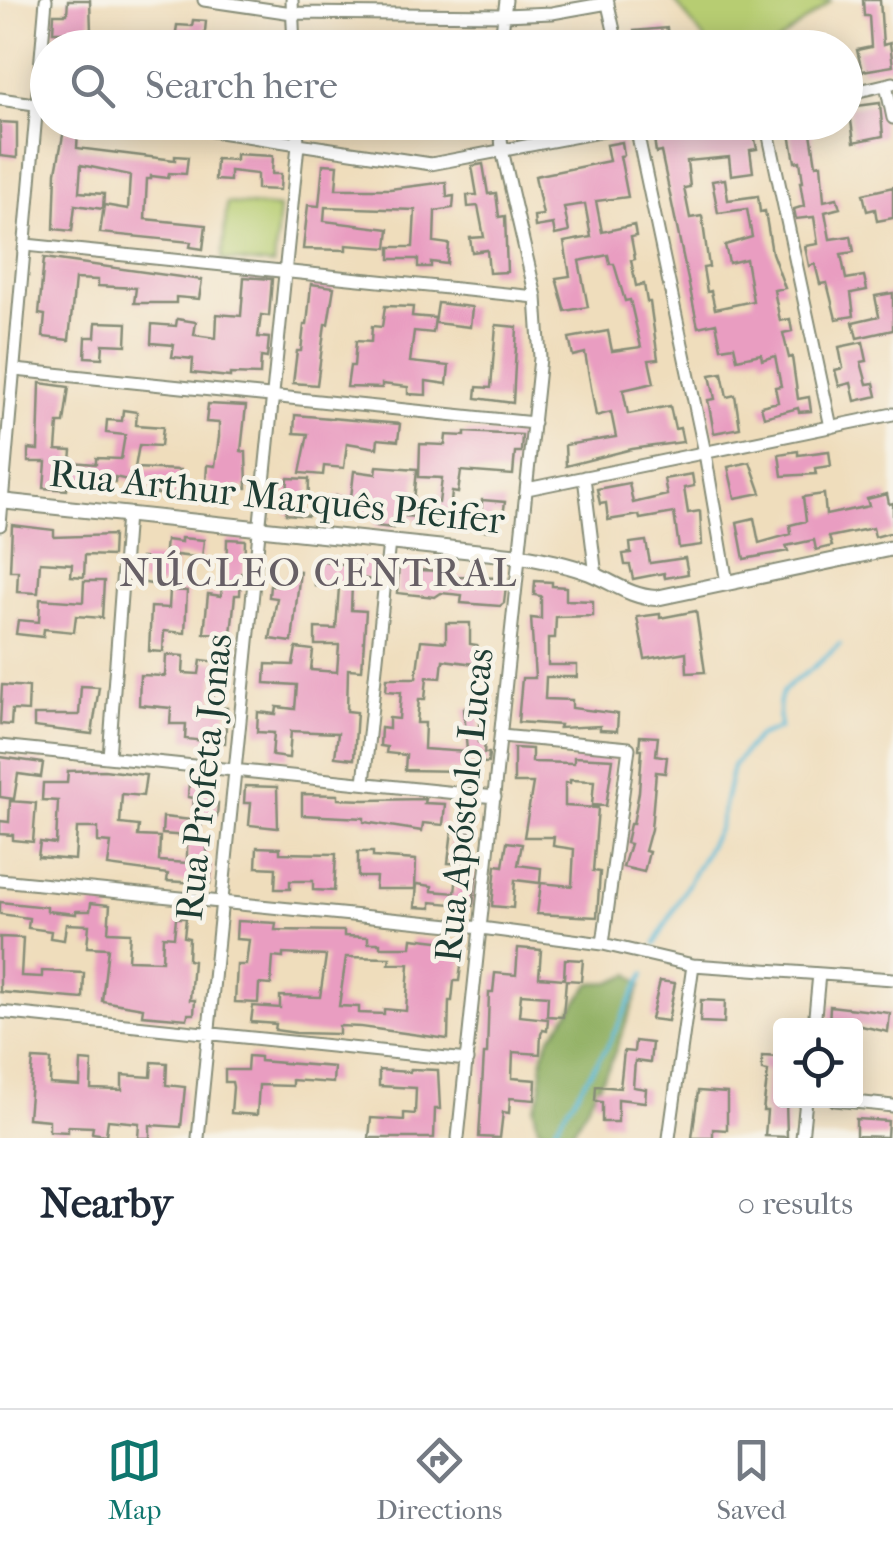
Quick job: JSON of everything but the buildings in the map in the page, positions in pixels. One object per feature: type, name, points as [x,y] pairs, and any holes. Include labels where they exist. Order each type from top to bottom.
[{"type":"street","points":[[45,30],[46,0]]},
{"type":"street","points":[[204,0],[504,15],[552,13],[608,1],[614,30]]},
{"type":"street","points":[[502,30],[506,0]]},
{"type":"street","points":[[863,90],[889,84],[893,118]]},
{"type":"street","points":[[0,98],[30,103]]},
{"type":"street","points":[[0,525],[39,140]]},
{"type":"street","points":[[266,140],[432,164],[551,140]]},
{"type":"street","name":"Rua Profeta Jonas","points":[[198,1138],[298,140]]},
{"type":"street","name":"Rua Apóstolo Lucas","points":[[458,1138],[540,358],[536,296],[501,140]]},
{"type":"street","points":[[639,140],[705,453],[727,583]]},
{"type":"street","points":[[770,140],[831,427]]},
{"type":"street","points":[[26,244],[536,296]]},
{"type":"street","points":[[15,370],[534,424]]},
{"type":"street","points":[[527,489],[893,414]]},
{"type":"street","points":[[584,478],[596,576]]},
{"type":"street","name":"Rua Arthur Marquês Pfeifer","points":[[2,501],[521,556],[556,562],[638,597],[656,598],[893,548]]},
{"type":"street","points":[[109,757],[127,514]]},
{"type":"street","points":[[364,784],[389,542]]},
{"type":"street","points":[[501,736],[629,748],[603,944]]},
{"type":"street","points":[[0,746],[495,797]]},
{"type":"street","points":[[0,880],[481,928],[603,944],[693,965],[893,979]]},
{"type":"street","points":[[669,1138],[693,965]]},
{"type":"street","points":[[815,1018],[819,974]]},
{"type":"street","points":[[0,1012],[467,1060]]},
{"type":"street","points":[[863,1103],[893,1106]]},
{"type":"street","points":[[802,1138],[805,1108]]},
{"type":"green space","points":[[674,0],[831,1],[794,30],[697,30]]},
{"type":"green space","points":[[227,203],[279,208],[274,265],[222,260]]},
{"type":"green space","points":[[630,974],[641,985],[609,1067],[571,1134],[554,1138],[538,1127],[534,1108],[541,1092],[543,1054],[550,1038],[591,983],[611,982]]},
{"type":"waterway","points":[[655,944],[719,828],[733,766],[758,736],[780,728],[780,699],[786,688],[840,644]]},
{"type":"waterway","points":[[552,1138],[607,1047],[644,974]]},
{"type":"district","name":"NÚCLEO CENTRAL","points":[[319,573]]}]
